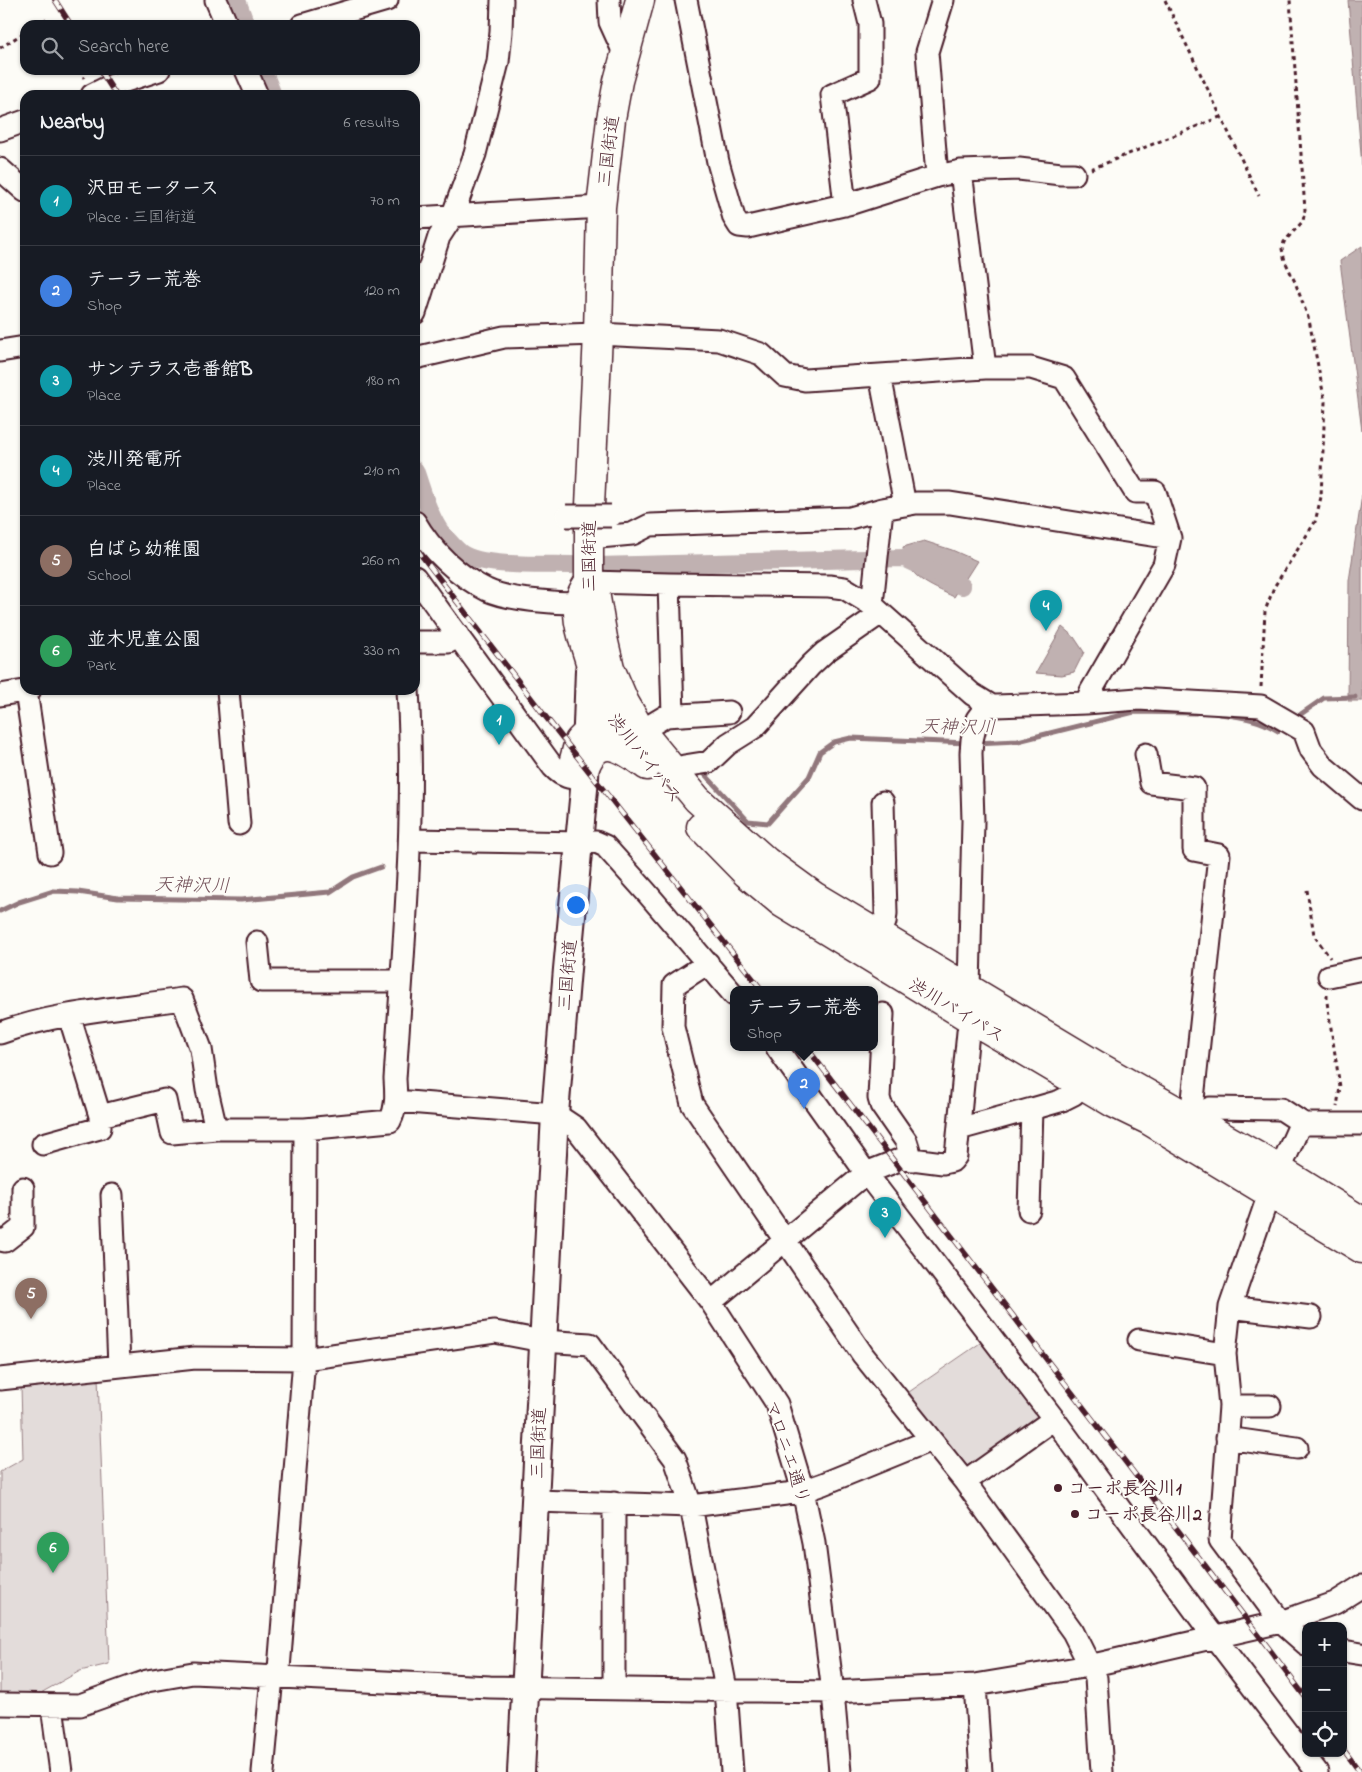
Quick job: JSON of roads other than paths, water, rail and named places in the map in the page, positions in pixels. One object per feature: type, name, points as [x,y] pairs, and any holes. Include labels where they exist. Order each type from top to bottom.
[{"type":"highway","name":"三国街道","points":[[582,604],[592,525],[601,208],[611,119],[625,55],[640,0]]},
{"type":"highway","name":"渋川バイパス","points":[[1362,1221],[1274,1182],[1113,1102],[1089,1074],[969,988],[814,896],[766,861],[697,799],[675,774],[628,728],[599,694],[590,660],[582,604],[595,592],[602,638],[610,668],[625,703],[628,728],[648,766],[698,824],[746,873],[782,903],[971,1019],[1089,1074],[1191,1118],[1274,1182],[1362,1249]]},
{"type":"highway","points":[[579,771],[579,741],[594,726],[628,728]]},
{"type":"highway","points":[[579,771],[592,754],[607,746],[622,748],[648,766]]},
{"type":"main road","name":"三国街道","points":[[582,604],[590,660],[587,733]]},
{"type":"main road","name":"三国街道","points":[[522,1772],[542,1341],[555,1114],[554,999],[574,843],[579,771],[582,604]]},
{"type":"street","points":[[216,0],[225,20]]},
{"type":"street","points":[[319,20],[387,0]]},
{"type":"street","points":[[420,297],[439,237],[452,217],[475,154],[498,62],[502,0]]},
{"type":"street","points":[[609,0],[610,22],[625,55]]},
{"type":"street","points":[[686,0],[718,162],[734,218],[739,226],[748,227],[845,205],[936,176],[961,171],[1019,169],[1074,174]]},
{"type":"street","points":[[845,205],[832,95],[870,78],[870,24],[864,0]]},
{"type":"street","points":[[936,176],[927,52],[943,0]]},
{"type":"street","points":[[103,90],[144,75]]},
{"type":"street","points":[[248,75],[255,90]]},
{"type":"street","points":[[0,130],[20,123]]},
{"type":"street","points":[[0,170],[20,187]]},
{"type":"street","points":[[961,171],[985,368]]},
{"type":"street","points":[[420,218],[601,208]]},
{"type":"street","points":[[420,357],[504,337],[598,334],[719,340],[761,354],[785,376],[804,380],[985,368],[1031,368],[1064,378],[1135,492],[1155,492],[1170,538],[1164,565],[1091,691],[1086,703]]},
{"type":"street","points":[[0,351],[20,348]]},
{"type":"street","points":[[880,375],[905,505]]},
{"type":"street","points":[[592,525],[632,534],[650,525],[850,518],[882,509],[916,503],[950,503],[1170,538]]},
{"type":"street","points":[[675,774],[684,766],[709,762],[728,744],[755,727],[811,665],[877,609],[882,509]]},
{"type":"street","points":[[420,529],[435,550],[470,580],[488,590],[509,596],[582,604],[669,584],[829,586],[844,588],[877,609],[972,694],[988,704],[996,706],[1138,699],[1261,706],[1304,731],[1311,750],[1323,766],[1362,799]]},
{"type":"street","points":[[420,584],[553,767],[560,775],[579,771]]},
{"type":"street","points":[[669,584],[673,715]]},
{"type":"street","points":[[420,642],[449,642],[458,635]]},
{"type":"street","points":[[0,695],[20,692]]},
{"type":"street","points":[[27,695],[50,853]]},
{"type":"street","points":[[228,695],[239,824]]},
{"type":"street","points":[[100,1116],[165,1100],[172,1133],[216,1129],[305,1129],[390,1121],[395,1112],[396,1101],[395,1079],[411,840],[408,695]]},
{"type":"street","points":[[711,1302],[866,1173],[904,1158],[943,1163],[952,1161],[956,1156],[968,1032],[971,1019],[969,988],[973,821],[971,746],[977,719],[988,704]]},
{"type":"street","points":[[628,728],[666,716],[730,712]]},
{"type":"street","points":[[1146,754],[1152,783],[1194,788],[1194,850],[1219,855],[1191,1118]]},
{"type":"street","points":[[879,935],[885,922],[886,913],[883,802]]},
{"type":"street","points":[[411,840],[596,842],[605,846],[730,990]]},
{"type":"street","points":[[257,942],[261,981],[401,981]]},
{"type":"street","points":[[708,963],[674,985],[673,1026],[692,1104],[863,1355],[965,1482],[1073,1632],[1096,1678],[1102,1772]]},
{"type":"street","points":[[1329,976],[1362,969]]},
{"type":"street","points":[[0,1033],[15,1027],[69,1015],[182,999],[201,1049],[207,1090],[216,1129]]},
{"type":"street","points":[[883,1014],[879,1098],[881,1105],[906,1141],[912,1160]]},
{"type":"street","points":[[44,1144],[100,1128],[100,1116],[69,1015]]},
{"type":"street","points":[[779,1051],[866,1173],[1054,1419],[1214,1637],[1318,1772]]},
{"type":"street","points":[[959,1129],[1060,1101],[1074,1094],[1089,1074]]},
{"type":"street","points":[[396,1101],[555,1114]]},
{"type":"street","points":[[1191,1118],[1210,1108],[1281,1109],[1304,1124],[1362,1124]]},
{"type":"street","points":[[1029,1210],[1032,1109]]},
{"type":"street","name":"マロニエ通り","points":[[555,1114],[576,1128],[711,1302],[777,1404],[803,1491],[814,1544],[840,1772]]},
{"type":"street","points":[[1302,1640],[1281,1622],[1220,1540],[1230,1406],[1225,1354],[1230,1307],[1274,1182],[1298,1129],[1304,1124]]},
{"type":"street","points":[[263,1772],[272,1677],[278,1669],[304,1359],[305,1129]]},
{"type":"street","points":[[0,1240],[4,1241],[23,1227],[23,1188]]},
{"type":"street","points":[[112,1195],[118,1366]]},
{"type":"street","points":[[1230,1307],[1311,1316]]},
{"type":"street","points":[[0,1378],[195,1358],[304,1359],[495,1332],[542,1341],[590,1344],[675,1458],[691,1506],[726,1690],[732,1772]]},
{"type":"street","points":[[1139,1340],[1225,1354]]},
{"type":"street","points":[[1230,1406],[1270,1406]]},
{"type":"street","points":[[965,1482],[1054,1419]]},
{"type":"street","points":[[1227,1438],[1297,1448]]},
{"type":"street","points":[[536,1501],[691,1506],[803,1491],[931,1440]]},
{"type":"street","points":[[614,1503],[614,1688]]},
{"type":"street","points":[[0,1704],[80,1705],[146,1681],[193,1673],[490,1687],[832,1692],[975,1685],[1089,1666],[1281,1622],[1335,1603],[1362,1586]]},
{"type":"street","points":[[1347,1652],[1362,1654]]},
{"type":"street","points":[[975,1685],[982,1772]]},
{"type":"street","points":[[52,1706],[61,1772]]},
{"type":"waterway","points":[[237,0],[244,20]]},
{"type":"waterway","points":[[265,75],[271,90]]},
{"type":"waterway","points":[[420,484],[432,517],[440,531],[461,553],[471,558],[499,563],[572,565]]},
{"type":"waterway","points":[[597,566],[904,558],[962,586]]},
{"type":"waterway","name":"天神沢川","points":[[1301,714],[1324,698],[1355,697]]},
{"type":"waterway","name":"天神沢川","points":[[975,743],[1018,741],[1134,712],[1196,713]]},
{"type":"waterway","name":"天神沢川","points":[[1219,714],[1257,721],[1278,731]]},
{"type":"waterway","name":"天神沢川","points":[[700,769],[748,821],[768,823],[809,777],[820,752],[834,742],[851,738],[967,743]]},
{"type":"waterway","name":"天神沢川","points":[[0,911],[19,902],[54,891],[78,892],[118,898],[241,900],[330,892],[353,877],[381,867]]},
{"type":"railway","points":[[55,0],[68,20]]},
{"type":"railway","points":[[103,75],[113,90]]},
{"type":"railway","points":[[420,554],[545,716],[759,986]]},
{"type":"railway","points":[[809,1051],[1302,1693]]},
{"type":"railway","points":[[1347,1754],[1360,1772]]},
{"type":"place","name":"渋川発電所","points":[[1046,631]]},
{"type":"place","name":"沢田モータース","points":[[499,745]]},
{"type":"place","name":"テーラー荒巻","points":[[804,1109]]},
{"type":"place","name":"サンテラス壱番館B","points":[[885,1238]]},
{"type":"place","name":"白ばら幼稚園","points":[[31,1319]]},
{"type":"place","name":"コーポ長谷川1","points":[[1058,1488]]},
{"type":"place","name":"コーポ長谷川2","points":[[1075,1514]]},
{"type":"place","name":"並木児童公園","points":[[53,1573]]}]
